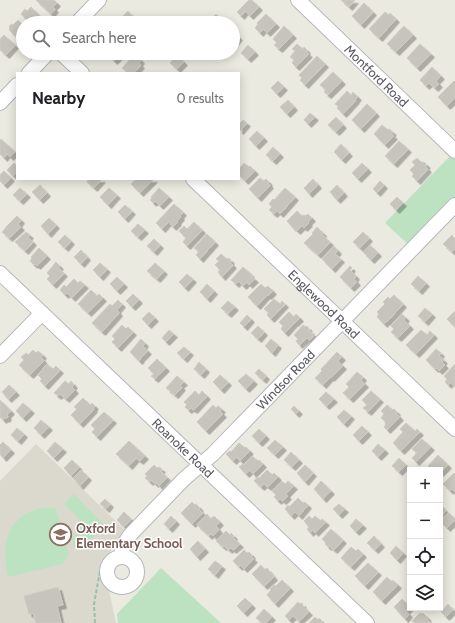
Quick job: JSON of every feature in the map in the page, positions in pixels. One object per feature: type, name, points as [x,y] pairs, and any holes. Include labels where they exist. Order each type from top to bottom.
[{"type":"street","points":[[84,16],[99,0]]},
{"type":"street","name":"Montford Road","points":[[298,0],[455,151]]},
{"type":"street","points":[[29,72],[41,60]]},
{"type":"street","points":[[68,60],[81,72]]},
{"type":"street","points":[[0,103],[16,86]]},
{"type":"street","name":"Englewood Road","points":[[194,180],[455,429]]},
{"type":"street","name":"Windsor Road","points":[[122,557],[123,546],[130,535],[184,479],[213,454],[455,204]]},
{"type":"street","name":"Roanoke Road","points":[[0,273],[367,623]]},
{"type":"street","points":[[0,356],[42,313]]},
{"type":"path","points":[[95,623],[94,604],[100,571]]},
{"type":"shaded area","name":"Oxford Elementary School","points":[[36,444],[126,531],[110,552],[102,570],[108,586],[116,623],[0,623],[0,481]]},
{"type":"green space","points":[[451,155],[455,159],[455,197],[409,245],[385,223]]},
{"type":"green space","points":[[74,494],[103,524],[80,551],[74,546],[72,538],[78,532],[79,519],[64,504]]},
{"type":"green space","points":[[45,507],[56,508],[69,555],[63,564],[8,577],[5,553],[6,542],[10,532],[15,523],[22,516]]},
{"type":"green space","points":[[161,568],[221,623],[118,623],[117,614]]},
{"type":"building","points":[[36,0],[54,0],[57,3],[53,7],[55,9],[51,14]]},
{"type":"building","points":[[249,0],[252,0],[259,7],[250,16],[245,11],[241,16],[237,12]]},
{"type":"building","points":[[341,0],[355,0],[349,7]]},
{"type":"building","points":[[364,3],[373,12],[361,25],[352,16]]},
{"type":"building","points":[[31,7],[40,16],[23,16],[21,14],[25,9],[27,11]]},
{"type":"building","points":[[128,11],[132,16],[123,16]]},
{"type":"building","points":[[385,12],[389,15],[390,13],[396,19],[379,38],[369,29]]},
{"type":"building","points":[[266,14],[276,24],[267,33],[263,29],[260,33],[255,28],[258,24],[257,23]]},
{"type":"building","points":[[16,22],[16,36],[9,30],[11,24],[13,25]]},
{"type":"building","points":[[284,26],[293,35],[279,49],[274,45],[277,43],[273,39]]},
{"type":"building","points":[[404,26],[413,35],[396,52],[387,44]]},
{"type":"building","points":[[4,35],[15,45],[6,55],[0,50],[0,39]]},
{"type":"building","points":[[297,44],[303,49],[304,47],[307,50],[306,52],[309,54],[296,67],[292,63],[294,60],[290,57],[295,51],[292,49]]},
{"type":"building","points":[[420,44],[431,54],[417,68],[407,58]]},
{"type":"building","points":[[248,45],[255,52],[248,59],[241,53]]},
{"type":"building","points":[[317,56],[325,64],[305,85],[300,80],[302,78],[299,75]]},
{"type":"building","points":[[129,60],[141,60],[139,63],[141,65],[135,72],[127,72],[122,68]]},
{"type":"building","points":[[173,60],[182,60],[184,62],[177,69],[170,63]]},
{"type":"building","points":[[432,67],[441,76],[436,81],[439,84],[435,88],[429,83],[426,86],[420,80]]},
{"type":"building","points":[[333,72],[342,81],[328,95],[324,92],[326,90],[320,85]]},
{"type":"building","points":[[278,81],[284,87],[277,94],[271,88]]},
{"type":"building","points":[[454,81],[455,98],[447,106],[438,97]]},
{"type":"building","points":[[347,91],[351,95],[353,92],[358,97],[343,114],[337,108],[339,107],[335,104]]},
{"type":"building","points":[[288,100],[294,107],[287,114],[280,107]]},
{"type":"building","points":[[367,104],[376,113],[361,129],[352,120]]},
{"type":"building","points":[[310,113],[315,117],[308,124],[304,120]]},
{"type":"building","points":[[336,117],[343,125],[336,132],[328,125]]},
{"type":"building","points":[[243,120],[247,123],[240,131],[240,123]]},
{"type":"building","points":[[382,125],[393,132],[391,134],[394,136],[385,145],[374,134]]},
{"type":"building","points":[[257,131],[264,138],[256,146],[249,139]]},
{"type":"building","points":[[1,139],[15,152],[10,157],[7,154],[4,158],[0,154]]},
{"type":"building","points":[[399,141],[408,149],[394,164],[385,156]]},
{"type":"building","points":[[341,144],[349,153],[342,160],[334,152]]},
{"type":"building","points":[[273,147],[280,154],[273,161],[266,155]]},
{"type":"building","points":[[417,158],[422,163],[424,162],[427,165],[425,166],[428,169],[417,181],[412,176],[414,174],[410,170],[415,165],[412,162]]},
{"type":"building","points":[[14,163],[16,165],[16,173],[13,176],[7,170]]},
{"type":"building","points":[[244,163],[255,171],[245,181],[240,176],[240,168]]},
{"type":"building","points":[[362,163],[368,169],[358,179],[352,173]]},
{"type":"building","points":[[4,171],[11,178],[4,185],[0,181],[0,175]]},
{"type":"building","points":[[260,178],[264,181],[266,179],[270,185],[258,198],[249,189]]},
{"type":"building","points":[[313,179],[318,185],[309,194],[304,188]]},
{"type":"building","points":[[88,180],[101,180],[94,188],[87,182]]},
{"type":"building","points":[[135,180],[153,180],[140,193],[131,184]]},
{"type":"building","points":[[380,181],[384,185],[377,193],[373,189]]},
{"type":"building","points":[[40,185],[47,193],[40,200],[32,192]]},
{"type":"building","points":[[337,185],[344,193],[337,200],[330,192]]},
{"type":"building","points":[[20,188],[27,194],[20,201],[13,195]]},
{"type":"building","points":[[109,188],[117,195],[108,205],[100,197]]},
{"type":"building","points":[[159,188],[169,197],[160,206],[155,201],[153,203],[150,200]]},
{"type":"building","points":[[285,188],[295,197],[280,214],[277,211],[274,214],[269,210],[272,207],[269,204]]},
{"type":"building","points":[[397,197],[403,203],[396,210],[390,204]]},
{"type":"building","points":[[174,204],[183,212],[180,216],[181,217],[173,227],[168,222],[162,229],[156,223]]},
{"type":"building","points":[[125,205],[132,211],[125,219],[118,212]]},
{"type":"building","points":[[297,211],[302,216],[308,214],[312,218],[304,228],[302,226],[297,231],[287,221]]},
{"type":"building","points":[[17,216],[21,220],[18,224],[21,227],[9,238],[2,232]]},
{"type":"building","points":[[49,218],[56,225],[48,234],[41,226]]},
{"type":"building","points":[[194,222],[202,230],[187,246],[183,242],[186,238],[179,231],[184,226],[187,229]]},
{"type":"building","points":[[138,224],[145,230],[138,237],[131,231]]},
{"type":"building","points":[[317,227],[323,233],[322,235],[330,242],[318,255],[304,243],[313,234],[312,233]]},
{"type":"building","points":[[26,232],[30,235],[28,237],[33,242],[25,251],[15,242]]},
{"type":"building","points":[[363,232],[369,238],[360,248],[353,242]]},
{"type":"building","points":[[207,234],[215,242],[200,259],[196,255],[199,252],[194,248]]},
{"type":"building","points":[[65,235],[71,241],[65,248],[58,242]]},
{"type":"building","points":[[452,235],[455,239],[455,249],[452,252],[443,244]]},
{"type":"building","points":[[154,239],[160,245],[154,252],[147,246]]},
{"type":"building","points":[[370,245],[378,253],[371,260],[363,252]]},
{"type":"building","points":[[334,246],[338,251],[335,254],[341,259],[332,269],[322,259]]},
{"type":"building","points":[[39,248],[47,256],[37,266],[30,261],[32,258],[31,257]]},
{"type":"building","points":[[81,250],[87,257],[81,264],[74,257]]},
{"type":"building","points":[[221,254],[227,259],[228,258],[231,260],[230,262],[233,265],[222,277],[218,272],[220,270],[215,265],[219,261],[216,259]]},
{"type":"building","points":[[56,262],[60,266],[58,268],[64,273],[53,285],[47,279],[50,276],[47,273]]},
{"type":"building","points":[[100,263],[107,269],[100,277],[93,270]]},
{"type":"building","points":[[155,263],[164,271],[157,279],[147,271]]},
{"type":"building","points":[[350,266],[352,268],[350,270],[356,276],[354,279],[357,282],[351,288],[340,277]]},
{"type":"building","points":[[243,267],[255,279],[249,285],[247,282],[243,286],[238,281],[236,284],[231,280]]},
{"type":"building","points":[[187,274],[193,279],[185,288],[179,282]]},
{"type":"building","points":[[418,276],[426,283],[419,291],[411,284]]},
{"type":"building","points":[[117,277],[124,284],[117,291],[110,284]]},
{"type":"building","points":[[74,279],[78,283],[80,281],[85,285],[72,298],[67,293],[65,295],[60,290],[64,285],[66,287]]},
{"type":"building","points":[[207,284],[214,291],[207,299],[200,292]]},
{"type":"building","points":[[261,284],[265,288],[268,286],[273,291],[257,306],[248,297]]},
{"type":"building","points":[[91,290],[97,296],[99,294],[103,298],[88,313],[78,304]]},
{"type":"building","points":[[133,294],[139,300],[132,307],[126,301]]},
{"type":"building","points":[[394,295],[403,304],[384,324],[377,317],[379,314],[377,312],[385,304],[383,302],[388,297],[390,299]]},
{"type":"building","points":[[274,299],[280,304],[282,301],[285,304],[271,319],[267,315],[269,313],[264,309]]},
{"type":"building","points":[[118,300],[122,304],[117,310],[119,313],[102,332],[92,323],[110,304],[112,306]]},
{"type":"building","points":[[228,301],[235,307],[228,314],[221,308]]},
{"type":"building","points":[[425,308],[432,314],[425,322],[418,316]]},
{"type":"building","points":[[149,312],[155,318],[148,325],[142,319]]},
{"type":"building","points":[[289,312],[294,317],[296,314],[300,318],[285,333],[281,329],[283,326],[279,322]]},
{"type":"building","points":[[455,312],[455,327],[447,319]]},
{"type":"building","points":[[402,314],[406,318],[404,320],[410,326],[398,338],[391,332],[394,329],[391,326]]},
{"type":"building","points":[[247,315],[251,319],[244,327],[240,323]]},
{"type":"building","points":[[122,325],[126,329],[128,327],[133,332],[118,348],[112,342],[115,339],[112,336]]},
{"type":"building","points":[[303,325],[306,327],[307,326],[309,329],[308,330],[315,335],[310,340],[307,338],[299,345],[296,341],[298,339],[294,335]]},
{"type":"building","points":[[258,326],[264,332],[258,339],[251,333]]},
{"type":"building","points":[[169,330],[174,334],[166,342],[162,338]]},
{"type":"building","points":[[421,330],[427,335],[430,331],[434,335],[416,354],[406,345]]},
{"type":"building","points":[[141,339],[145,343],[143,346],[148,351],[139,361],[130,352]]},
{"type":"building","points":[[271,339],[278,345],[272,353],[265,346]]},
{"type":"building","points":[[184,347],[190,352],[184,359],[177,353]]},
{"type":"building","points":[[436,349],[441,353],[439,356],[444,360],[442,362],[445,365],[439,371],[426,360]]},
{"type":"building","points":[[33,350],[36,353],[38,351],[43,355],[41,357],[44,361],[30,375],[19,365],[24,360],[21,357],[26,353],[28,355]]},
{"type":"building","points":[[337,352],[342,357],[338,361],[343,366],[323,385],[315,378],[322,371],[321,369]]},
{"type":"building","points":[[157,359],[166,368],[155,379],[151,376],[154,374],[148,368]]},
{"type":"building","points":[[199,362],[206,369],[201,375],[194,369]]},
{"type":"building","points":[[47,364],[53,369],[56,366],[60,370],[45,386],[40,381],[42,379],[38,375]]},
{"type":"building","points":[[455,364],[455,387],[450,382],[448,385],[445,382],[447,379],[444,376]]},
{"type":"building","points":[[259,369],[266,376],[263,380],[255,373]]},
{"type":"building","points":[[357,372],[363,377],[361,380],[365,384],[350,399],[343,393],[349,387],[346,384]]},
{"type":"building","points":[[246,374],[254,381],[246,389],[238,381]]},
{"type":"building","points":[[220,375],[228,382],[221,390],[213,382]]},
{"type":"building","points":[[177,376],[184,382],[180,385],[182,387],[175,395],[166,388]]},
{"type":"building","points":[[65,381],[69,384],[71,381],[74,385],[72,387],[75,390],[66,399],[60,394],[58,396],[54,393]]},
{"type":"building","points":[[9,385],[16,392],[8,399],[2,392]]},
{"type":"building","points":[[195,391],[199,395],[202,391],[207,396],[194,410],[191,408],[188,410],[185,407],[187,405],[184,402]]},
{"type":"building","points":[[371,391],[380,399],[368,412],[363,408],[367,405],[362,400]]},
{"type":"building","points":[[326,392],[334,399],[326,406],[319,399]]},
{"type":"building","points":[[83,398],[90,405],[92,403],[95,406],[80,424],[71,415],[77,409],[74,407]]},
{"type":"building","points":[[0,400],[11,411],[7,415],[8,417],[3,420],[0,417]]},
{"type":"building","points":[[23,403],[31,410],[23,418],[16,411]]},
{"type":"building","points":[[213,405],[216,408],[218,406],[222,409],[220,411],[223,414],[206,431],[197,422]]},
{"type":"building","points":[[387,405],[393,410],[394,409],[400,417],[387,430],[384,427],[386,422],[381,418],[384,414],[381,411]]},
{"type":"building","points":[[294,406],[299,411],[296,414],[291,409]]},
{"type":"building","points":[[344,410],[351,416],[344,424],[337,417]]},
{"type":"building","points":[[104,412],[113,420],[97,437],[92,432],[95,429],[91,425]]},
{"type":"building","points":[[41,420],[49,427],[41,435],[34,428]]},
{"type":"building","points":[[406,423],[415,431],[417,429],[420,432],[401,451],[393,443],[403,432],[400,429]]},
{"type":"building","points":[[362,426],[368,432],[359,441],[353,435]]},
{"type":"building","points":[[17,428],[24,434],[18,441],[11,435]]},
{"type":"building","points":[[259,429],[266,436],[259,443],[252,436]]},
{"type":"building","points":[[422,439],[431,447],[416,462],[412,458],[417,453],[412,449]]},
{"type":"building","points":[[275,440],[283,447],[275,455],[267,448]]},
{"type":"building","points":[[129,441],[145,456],[140,461],[136,458],[129,466],[116,454]]},
{"type":"building","points":[[3,442],[11,450],[3,458],[0,454],[0,445]]},
{"type":"building","points":[[55,442],[63,449],[54,458],[47,451]]},
{"type":"building","points":[[239,443],[250,451],[240,461],[237,457],[233,461],[226,454],[230,451],[231,452]]},
{"type":"building","points":[[378,444],[385,450],[378,457],[372,451]]},
{"type":"building","points":[[291,452],[299,460],[292,467],[284,460]]},
{"type":"building","points":[[438,455],[448,465],[443,470],[443,467],[428,466]]},
{"type":"building","points":[[252,456],[263,464],[253,474],[250,470],[246,474],[239,467],[243,464],[244,465]]},
{"type":"building","points":[[399,458],[406,465],[399,472],[392,466]]},
{"type":"building","points":[[72,460],[79,467],[71,476],[64,468]]},
{"type":"building","points":[[154,465],[157,468],[159,467],[162,469],[160,471],[167,477],[159,486],[156,482],[155,484],[151,480],[150,482],[145,478],[147,476],[145,474]]},
{"type":"building","points":[[305,465],[313,473],[305,482],[297,473]]},
{"type":"building","points":[[81,470],[88,477],[80,486],[73,478]]},
{"type":"building","points":[[267,470],[272,475],[274,473],[278,477],[268,487],[264,484],[261,487],[254,481]]},
{"type":"building","points":[[454,473],[455,474],[455,492],[452,489],[450,491],[443,484]]},
{"type":"building","points":[[282,481],[285,484],[288,481],[294,486],[286,494],[288,496],[283,501],[280,499],[278,501],[274,497],[276,495],[272,491]]},
{"type":"building","points":[[321,481],[331,491],[323,499],[314,489]]},
{"type":"building","points":[[298,498],[303,503],[305,502],[308,505],[299,516],[295,512],[291,516],[285,509]]},
{"type":"building","points":[[105,499],[110,504],[106,509],[100,504]]},
{"type":"building","points":[[192,502],[200,508],[199,509],[203,513],[192,524],[181,513]]},
{"type":"building","points":[[339,504],[345,509],[339,515],[333,509]]},
{"type":"building","points":[[124,512],[131,519],[124,527],[117,520]]},
{"type":"building","points":[[449,513],[455,520],[447,528],[443,524],[443,518]]},
{"type":"building","points":[[207,514],[211,519],[214,516],[220,522],[216,526],[219,530],[213,536],[211,533],[209,536],[197,525]]},
{"type":"building","points":[[171,516],[176,521],[169,529],[164,524]]},
{"type":"building","points":[[309,516],[312,519],[315,516],[321,521],[322,519],[326,522],[315,533],[313,530],[310,533],[307,529],[309,527],[304,521]]},
{"type":"building","points":[[356,519],[363,525],[356,532],[350,526]]},
{"type":"building","points":[[331,529],[343,540],[334,550],[329,546],[328,547],[322,539]]},
{"type":"building","points":[[226,531],[230,535],[231,533],[234,536],[233,538],[240,544],[233,550],[231,548],[229,550],[224,546],[223,547],[216,541]]},
{"type":"building","points":[[374,536],[381,544],[375,550],[367,543]]},
{"type":"building","points":[[198,541],[205,549],[197,557],[190,549]]},
{"type":"building","points":[[396,546],[403,553],[397,560],[390,553]]},
{"type":"building","points":[[351,547],[356,551],[358,549],[363,554],[351,567],[341,558]]},
{"type":"building","points":[[244,550],[247,553],[249,552],[252,555],[251,557],[254,559],[244,569],[240,565],[239,567],[233,561]]},
{"type":"building","points":[[215,561],[222,566],[215,575],[208,569]]},
{"type":"building","points":[[368,563],[378,572],[365,586],[355,576]]},
{"type":"building","points":[[261,565],[265,570],[267,568],[274,577],[264,586],[252,574]]},
{"type":"building","points":[[387,577],[398,585],[382,601],[373,592]]},
{"type":"building","points":[[282,580],[290,588],[275,604],[267,595],[274,585],[276,586]]},
{"type":"building","points":[[58,587],[63,605],[57,606],[61,623],[36,623],[33,613],[29,614],[24,596]]},
{"type":"building","points":[[245,598],[252,605],[244,613],[237,606]]},
{"type":"building","points":[[402,599],[407,604],[406,611],[409,614],[405,619],[394,607]]},
{"type":"building","points":[[298,602],[300,604],[302,603],[309,612],[299,621],[293,616],[289,620],[285,616]]},
{"type":"building","points":[[448,604],[453,610],[446,617],[441,612]]},
{"type":"building","points":[[264,609],[272,617],[265,623],[262,623],[256,618]]},
{"type":"building","points":[[420,613],[423,613],[431,623],[415,623],[412,621]]},
{"type":"building","points":[[315,617],[318,620],[319,618],[323,622],[309,623]]},
{"type":"place","name":"Oxford Elementary School","points":[[61,535]]}]
